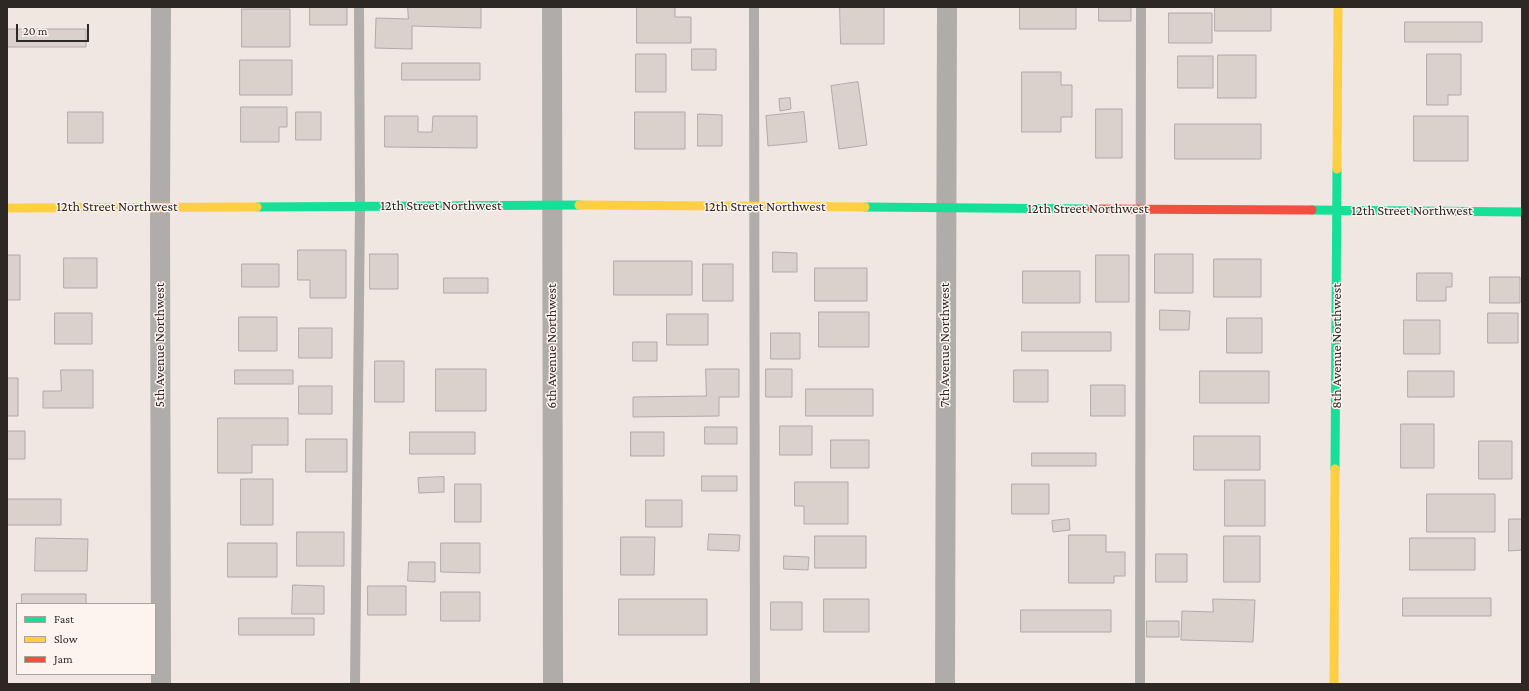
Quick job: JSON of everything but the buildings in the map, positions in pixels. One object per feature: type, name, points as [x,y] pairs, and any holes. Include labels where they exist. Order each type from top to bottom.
[{"type":"street","name":"5th Avenue Northwest","points":[[161,7],[161,684]]},
{"type":"street","name":"6th Avenue Northwest","points":[[552,7],[552,684]]},
{"type":"street","name":"7th Avenue Northwest","points":[[945,684],[946,7]]},
{"type":"street","name":"8th Avenue Northwest","points":[[1334,684],[1338,7]]},
{"type":"street","name":"12th Street Northwest","points":[[7,208],[552,205],[1522,212]]},
{"type":"lane","points":[[355,684],[360,206],[359,7]]},
{"type":"lane","points":[[754,7],[755,684]]},
{"type":"lane","points":[[1140,684],[1141,7]]},
{"type":"traffic: fast","points":[[1335,469],[1337,169]]},
{"type":"traffic: fast","points":[[257,207],[579,205]]},
{"type":"traffic: fast","points":[[865,207],[1092,209]]},
{"type":"traffic: fast","points":[[1312,210],[1522,212]]},
{"type":"traffic: slow","points":[[1337,169],[1338,7]]},
{"type":"traffic: slow","points":[[579,205],[865,207]]},
{"type":"traffic: slow","points":[[7,208],[257,207]]},
{"type":"traffic: slow","points":[[1334,684],[1335,469]]},
{"type":"traffic: jam","points":[[1092,209],[1312,210]]}]
